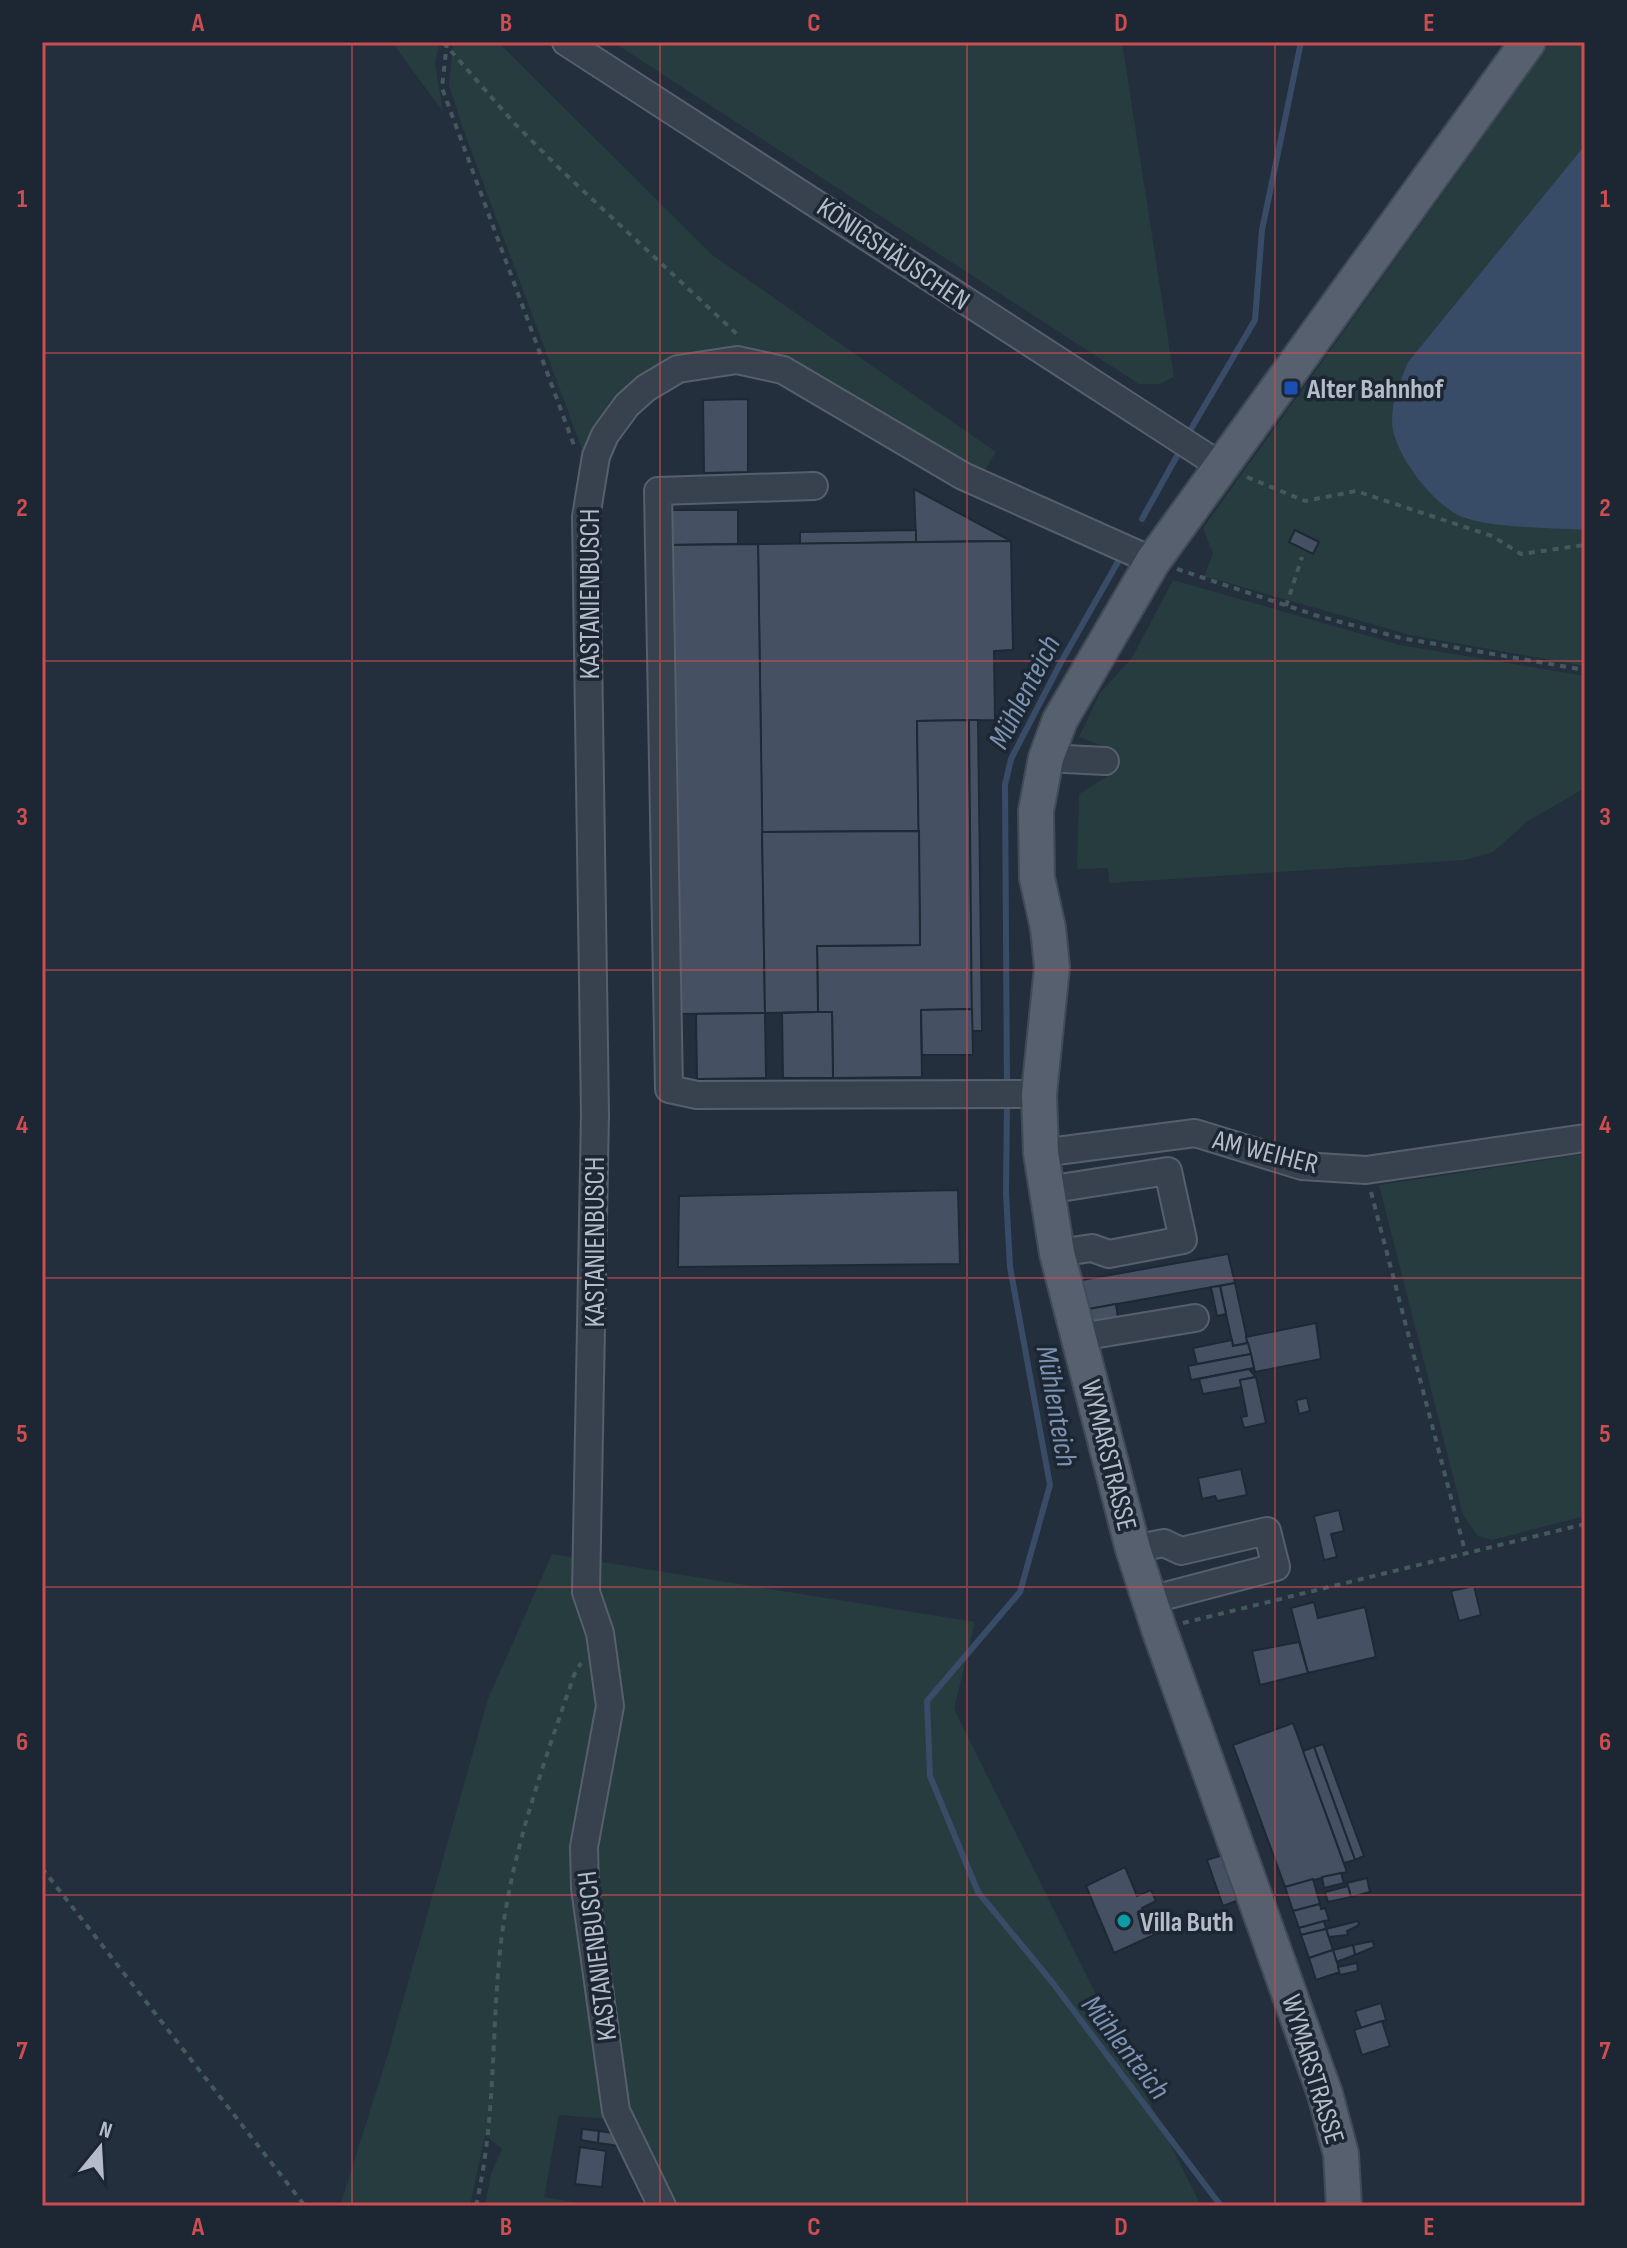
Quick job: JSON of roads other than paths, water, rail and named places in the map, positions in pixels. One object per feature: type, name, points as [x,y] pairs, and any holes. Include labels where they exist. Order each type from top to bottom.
[{"type":"main road","name":"WYMARSTRASSE","points":[[1344,2206],[1341,2154],[1325,2094],[1133,1549],[1057,1253],[1041,1153],[1019,1094],[1052,967],[1035,861],[1036,811],[1046,758],[1060,720],[1153,561],[1528,42]]},
{"type":"street","name":"KÖNIGSHÄUSCHEN","points":[[566,42],[1221,466]]},
{"type":"street","name":"KASTANIENBUSCH","points":[[662,2206],[616,2111],[585,1888],[584,1847],[610,1706],[600,1633],[586,1592],[595,1130],[586,517],[592,473],[612,423],[646,388],[669,374],[697,364],[749,362],[792,374],[963,476],[1153,561]]},
{"type":"street","points":[[814,486],[658,491],[669,1089],[697,1095],[1019,1094]]},
{"type":"street","points":[[1046,758],[1105,761]]},
{"type":"street","name":"AM WEIHER","points":[[1041,1153],[1195,1133],[1302,1166],[1366,1170],[1585,1138]]},
{"type":"street","points":[[1047,1190],[1168,1171],[1183,1240],[1109,1254],[1092,1248],[1057,1253]]},
{"type":"street","points":[[1080,1337],[1195,1318]]},
{"type":"street","points":[[1133,1549],[1164,1543],[1181,1551],[1267,1531],[1276,1567],[1154,1614]]},
{"type":"water","points":[[1585,145],[1585,530],[1511,526],[1468,519],[1443,505],[1408,464],[1394,434],[1392,421],[1397,391],[1408,362]]},
{"type":"waterway","name":"Mühlenteich","points":[[1191,429],[1255,320],[1262,230],[1301,42]]},
{"type":"waterway","name":"Mühlenteich","points":[[1142,519],[1177,456]]},
{"type":"waterway","name":"Mühlenteich","points":[[1007,1089],[1005,785],[1011,759],[1119,560]]},
{"type":"waterway","name":"Mühlenteich","points":[[1007,1101],[1006,1193],[1010,1267],[1050,1485],[1020,1592],[927,1701],[930,1776],[978,1892],[1052,1982],[1221,2206]]},
{"type":"place","name":"Alter Bahnhof","points":[[1291,388]]},
{"type":"place","name":"Villa Buth","points":[[1124,1921]]}]
